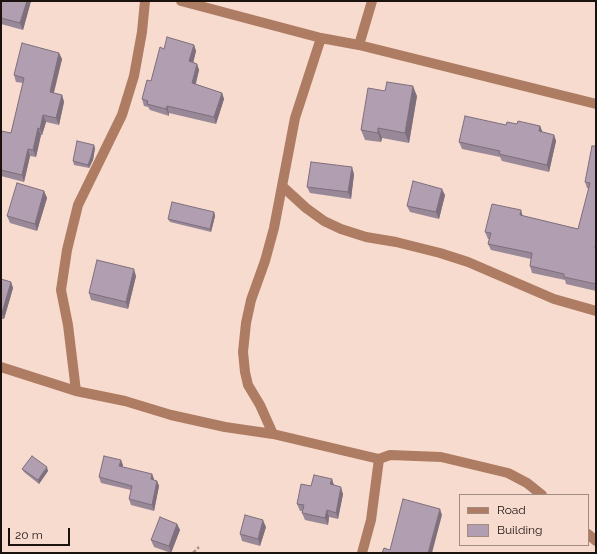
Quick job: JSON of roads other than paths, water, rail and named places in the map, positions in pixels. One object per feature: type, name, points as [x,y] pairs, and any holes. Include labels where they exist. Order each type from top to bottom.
[{"type":"street","points":[[76,391],[68,326],[61,290],[67,250],[78,204],[122,115],[134,76],[142,32],[145,1]]},
{"type":"street","points":[[180,1],[321,38],[359,45],[596,104]]},
{"type":"street","points":[[359,45],[372,1]]},
{"type":"street","points":[[273,434],[260,405],[248,385],[244,372],[243,352],[246,323],[251,300],[265,261],[282,186],[295,118],[321,38]]},
{"type":"street","points":[[282,186],[306,208],[324,221],[341,229],[366,237],[396,242],[440,253],[468,262],[554,299],[596,311]]},
{"type":"street","points":[[1,367],[76,391],[125,401],[171,415],[225,427],[273,434],[379,459],[390,455],[441,457],[508,473],[527,483],[541,494]]},
{"type":"street","points":[[362,553],[371,520],[379,459]]}]
